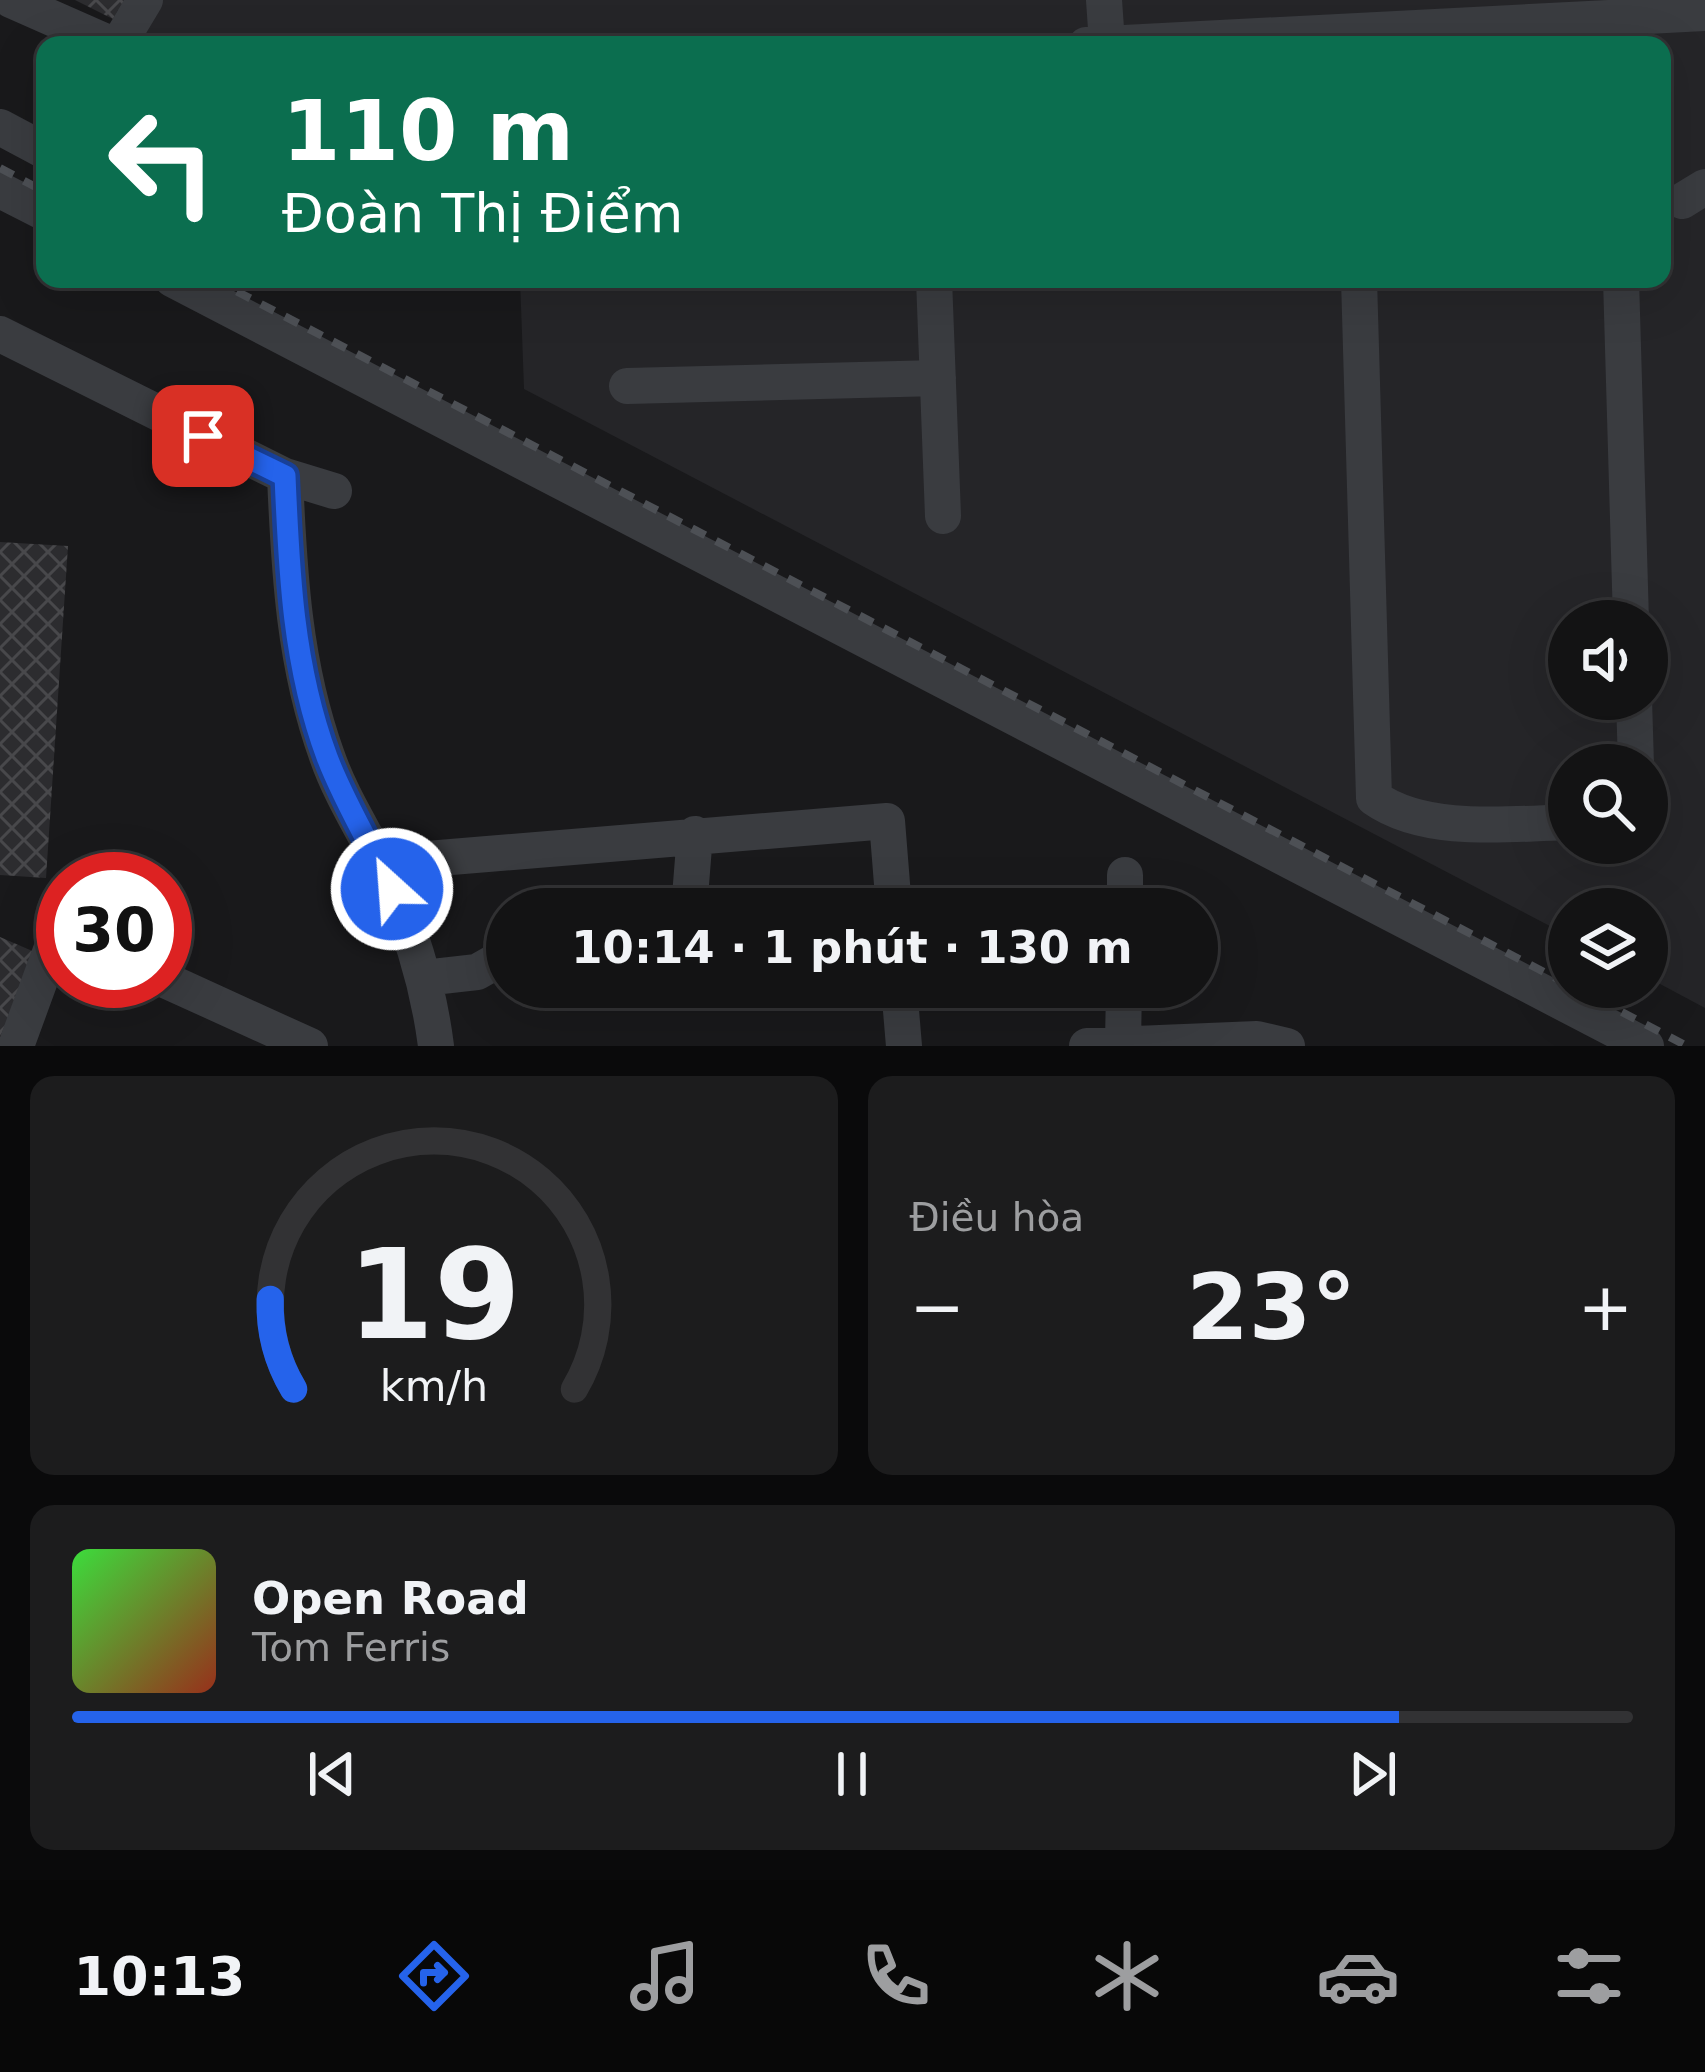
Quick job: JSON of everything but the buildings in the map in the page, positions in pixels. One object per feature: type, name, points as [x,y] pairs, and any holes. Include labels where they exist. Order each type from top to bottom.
[{"type":"street","points":[[10,0],[95,36]]},
{"type":"street","points":[[122,36],[145,0]]},
{"type":"street","points":[[1097,36],[1104,0]]},
{"type":"street","points":[[1144,36],[1253,18],[1467,35],[1705,13]]},
{"type":"street","points":[[0,127],[36,146]]},
{"type":"street","points":[[0,190],[36,208]]},
{"type":"street","points":[[189,288],[1646,1046]]},
{"type":"street","points":[[934,288],[944,516]]},
{"type":"street","points":[[1359,288],[1374,798],[1397,814],[1500,824],[1548,823]]},
{"type":"street","points":[[1621,288],[1630,600]]},
{"type":"street","points":[[0,334],[285,476],[334,491]]},
{"type":"street","points":[[627,386],[938,378]]},
{"type":"street","points":[[285,476],[290,587],[304,683],[328,760],[380,862],[424,978],[424,1045]]},
{"type":"street","points":[[380,862],[887,821],[892,888]]},
{"type":"street","points":[[690,888],[695,834]]},
{"type":"street","points":[[424,978],[486,967]]},
{"type":"street","points":[[16,1046],[36,991]]},
{"type":"street","points":[[192,992],[310,1046]]},
{"type":"street","points":[[901,1008],[904,1046]]},
{"type":"street","points":[[1117,1008],[1105,1045],[1257,1039],[1287,1046]]},
{"type":"shaded area","points":[[150,0],[1705,0],[1705,1008],[1668,988],[1668,888],[1548,888],[1548,925],[524,389],[520,288],[1671,288],[1671,36],[133,36]]},
{"type":"railway","points":[[0,168],[36,187]]},
{"type":"railway","points":[[230,288],[1548,974]]},
{"type":"railway","points":[[1614,1008],[1687,1046]]},
{"type":"route","points":[[203,436],[285,476],[290,587],[304,683],[328,760],[392,889]]}]
